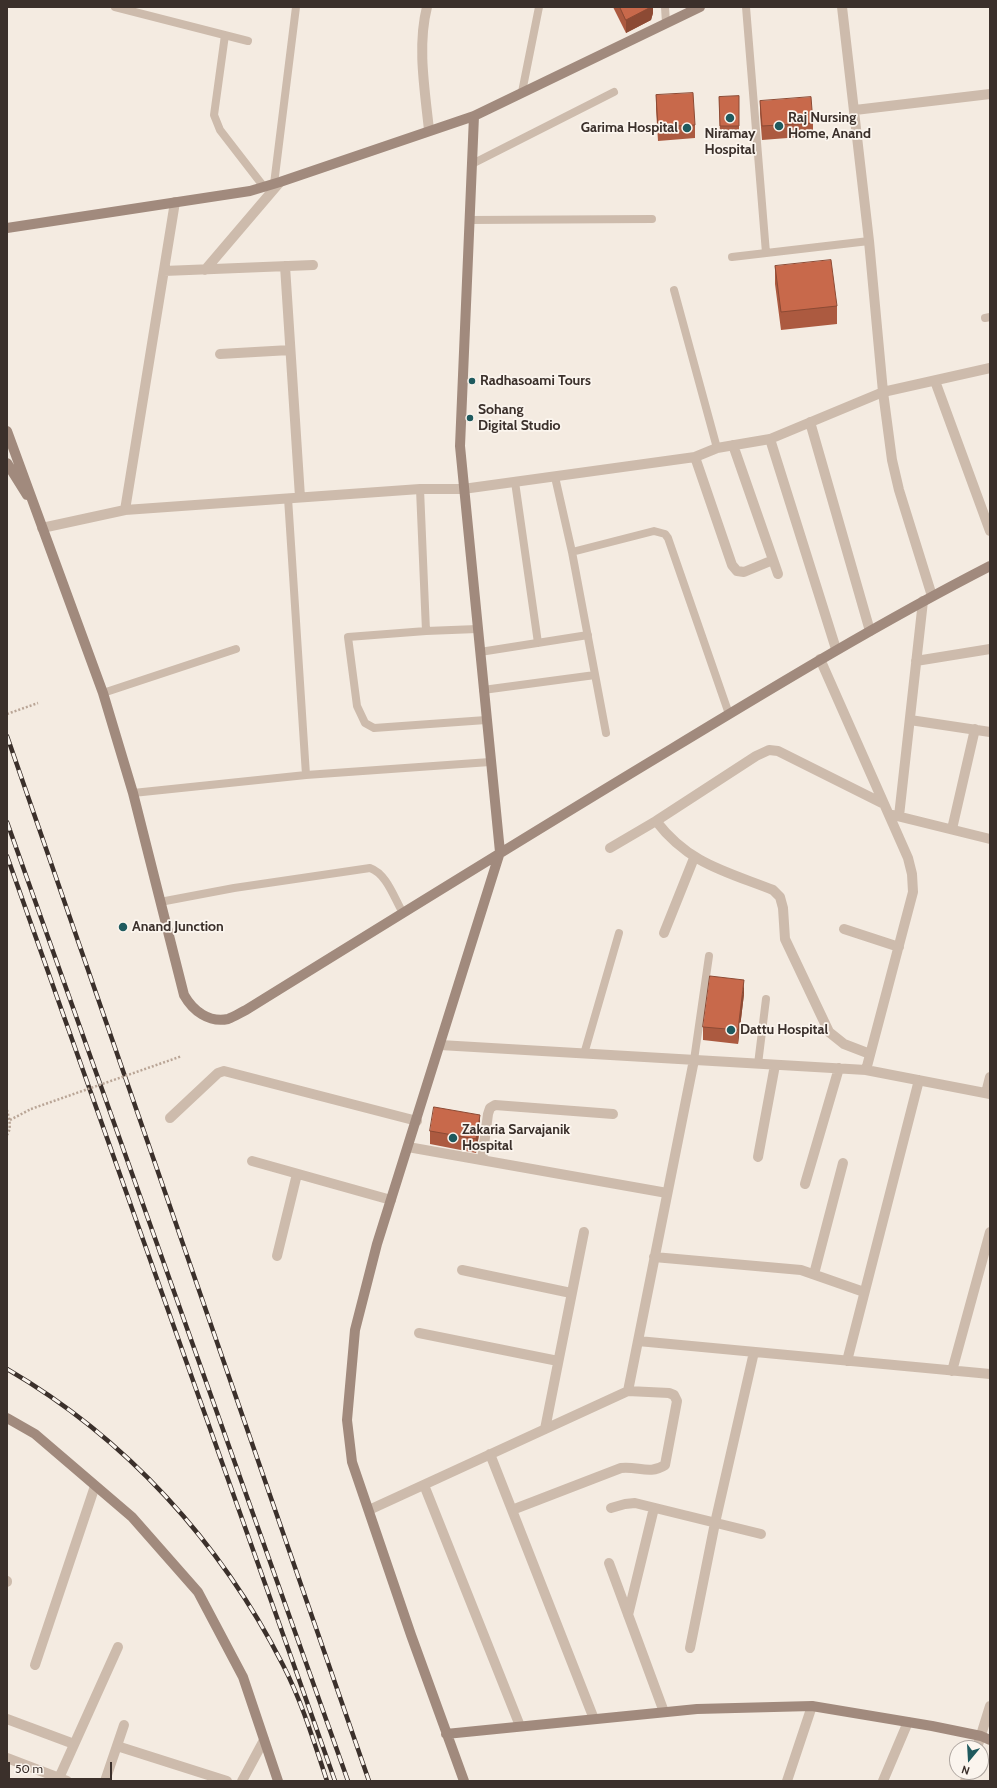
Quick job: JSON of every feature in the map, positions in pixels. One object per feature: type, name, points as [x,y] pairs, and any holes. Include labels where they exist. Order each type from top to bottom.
[{"type":"street","points":[[427,7],[423,33],[423,50],[429,130]]},
{"type":"street","points":[[7,228],[250,191],[273,184],[474,116],[700,7]]},
{"type":"street","points":[[842,7],[855,110],[883,392],[892,460],[927,599],[916,661],[899,816]]},
{"type":"street","points":[[855,110],[990,94]]},
{"type":"street","points":[[464,1781],[411,1635],[352,1462],[347,1420],[355,1330],[377,1244],[500,852],[460,446],[474,116]]},
{"type":"street","points":[[205,270],[273,184]]},
{"type":"street","points":[[125,510],[175,202]]},
{"type":"street","points":[[164,272],[312,265]]},
{"type":"street","points":[[285,266],[300,497]]},
{"type":"street","points":[[220,354],[290,350]]},
{"type":"street","points":[[42,528],[125,510],[420,489],[464,489],[555,478],[695,457],[717,448],[770,439],[883,392],[990,368]]},
{"type":"street","points":[[935,381],[990,531]]},
{"type":"street","points":[[810,422],[870,630]]},
{"type":"street","points":[[7,431],[103,693],[133,793],[184,995],[190,1006],[202,1015],[214,1019],[228,1018],[246,1010],[500,852],[836,649],[990,566]]},
{"type":"street","points":[[770,439],[836,649]]},
{"type":"street","points":[[734,445],[778,574]]},
{"type":"street","points":[[695,457],[732,564],[737,571],[744,572],[774,560]]},
{"type":"street","points":[[7,463],[36,509]]},
{"type":"street","points":[[916,661],[990,649]]},
{"type":"street","points":[[820,659],[884,808],[908,858],[912,874],[913,892],[866,1070]]},
{"type":"street","points":[[910,720],[990,732]]},
{"type":"street","points":[[952,829],[975,729]]},
{"type":"street","points":[[610,848],[656,821],[756,756],[769,750],[778,751],[899,816],[990,839]]},
{"type":"street","points":[[656,821],[668,836],[694,858],[710,866],[773,890],[780,897],[783,908],[785,939],[829,1032],[844,1044],[870,1054]]},
{"type":"street","points":[[664,933],[694,858]]},
{"type":"street","points":[[844,928],[899,947]]},
{"type":"street","points":[[440,1045],[866,1070],[988,1093],[990,1077]]},
{"type":"street","points":[[628,1392],[694,1060]]},
{"type":"street","points":[[758,1157],[775,1065]]},
{"type":"street","points":[[805,1184],[839,1068]]},
{"type":"street","points":[[170,1118],[218,1072],[224,1071],[416,1121]]},
{"type":"street","points":[[847,1361],[919,1080]]},
{"type":"street","points":[[482,1160],[488,1114],[495,1105],[613,1114]]},
{"type":"street","points":[[408,1147],[667,1193]]},
{"type":"street","points":[[252,1161],[391,1200]]},
{"type":"street","points":[[814,1274],[844,1163]]},
{"type":"street","points":[[277,1256],[297,1174]]},
{"type":"street","points":[[545,1429],[584,1232]]},
{"type":"street","points":[[952,1370],[990,1232]]},
{"type":"street","points":[[654,1257],[801,1270],[864,1292]]},
{"type":"street","points":[[462,1270],[571,1293]]},
{"type":"street","points":[[419,1333],[558,1361]]},
{"type":"street","points":[[638,1341],[990,1374]]},
{"type":"street","points":[[690,1648],[715,1523],[754,1352]]},
{"type":"street","points":[[369,1510],[628,1392],[669,1393],[677,1400],[665,1464],[657,1470],[630,1467],[621,1468],[512,1510]]},
{"type":"street","points":[[7,1418],[34,1434],[132,1517],[198,1592],[243,1677],[278,1781]]},
{"type":"street","points":[[490,1454],[594,1719]]},
{"type":"street","points":[[424,1485],[520,1726]]},
{"type":"street","points":[[35,1665],[95,1486]]},
{"type":"street","points":[[611,1508],[635,1503],[761,1534]]},
{"type":"street","points":[[628,1615],[654,1508]]},
{"type":"street","points":[[609,1563],[664,1712]]},
{"type":"street","points":[[7,1758],[64,1780],[74,1744],[118,1647]]},
{"type":"street","points":[[446,1734],[697,1709],[812,1706],[908,1722],[986,1738],[990,1706]]},
{"type":"street","points":[[787,1781],[812,1706]]},
{"type":"street","points":[[7,1719],[74,1744]]},
{"type":"street","points":[[882,1781],[908,1722]]},
{"type":"street","points":[[105,1781],[124,1725]]},
{"type":"street","points":[[242,1781],[264,1740]]},
{"type":"street","points":[[117,1746],[227,1781]]},
{"type":"lane","points":[[115,7],[248,41]]},
{"type":"lane","points":[[273,184],[296,7]]},
{"type":"lane","points":[[522,92],[539,7]]},
{"type":"lane","points":[[665,7],[666,23]]},
{"type":"lane","points":[[746,7],[766,253]]},
{"type":"lane","points":[[225,35],[214,115],[220,130],[273,184]]},
{"type":"lane","points":[[472,164],[614,92]]},
{"type":"lane","points":[[470,220],[652,219]]},
{"type":"lane","points":[[732,257],[869,240]]},
{"type":"lane","points":[[674,290],[717,448]]},
{"type":"lane","points":[[555,478],[572,552],[606,733]]},
{"type":"lane","points":[[515,482],[538,643]]},
{"type":"lane","points":[[420,489],[426,631]]},
{"type":"lane","points":[[288,498],[306,775]]},
{"type":"lane","points":[[572,552],[654,531],[665,534],[670,544],[729,714]]},
{"type":"lane","points":[[477,629],[348,637],[357,706],[365,723],[374,728],[486,720]]},
{"type":"lane","points":[[480,652],[588,635]]},
{"type":"lane","points":[[103,693],[236,649]]},
{"type":"lane","points":[[483,690],[595,675]]},
{"type":"lane","points":[[133,793],[306,775],[490,762]]},
{"type":"lane","points":[[160,902],[234,888],[370,868],[383,876],[403,913]]},
{"type":"lane","points":[[584,1054],[619,933]]},
{"type":"lane","points":[[694,1060],[709,956]]},
{"type":"lane","points":[[758,1064],[766,999]]},
{"type":"path","points":[[7,714],[38,703]]},
{"type":"path","points":[[10,1120],[31,1109],[182,1056]]},
{"type":"path","points":[[7,1110],[10,1120],[9,1132],[7,1136]]},
{"type":"building","points":[[620,7],[651,7],[626,20]]},
{"type":"building","points":[[693,93],[695,125],[658,127],[656,95]]},
{"type":"building","points":[[739,96],[739,126],[720,126],[719,97]]},
{"type":"building","points":[[811,97],[813,123],[762,126],[760,101]]},
{"type":"building","points":[[831,260],[837,306],[781,312],[775,266]]},
{"type":"building","points":[[710,976],[744,980],[738,1030],[703,1027]]},
{"type":"building","points":[[434,1107],[480,1115],[476,1139],[430,1131]]},
{"type":"railway","points":[[7,736],[369,1781]]},
{"type":"railway","points":[[7,822],[348,1781]]},
{"type":"railway","points":[[7,856],[335,1781]]},
{"type":"railway","points":[[7,1369],[92,1427],[130,1461],[166,1497],[200,1536],[230,1577],[258,1620],[283,1665],[302,1708],[327,1781]]},
{"type":"place","name":"Niramay Hospital","points":[[730,118]]},
{"type":"place","name":"Raj Nursing Home, Anand","points":[[779,126]]},
{"type":"place","name":"Garima Hospital","points":[[687,128]]},
{"type":"place","name":"Radhasoami Tours","points":[[472,381]]},
{"type":"place","name":"Sohang Digital Studio","points":[[470,418]]},
{"type":"place","name":"Anand Junction","points":[[123,927]]},
{"type":"place","name":"Dattu Hospital","points":[[731,1030]]},
{"type":"place","name":"Zakaria Sarvajanik Hospital","points":[[453,1138]]}]
